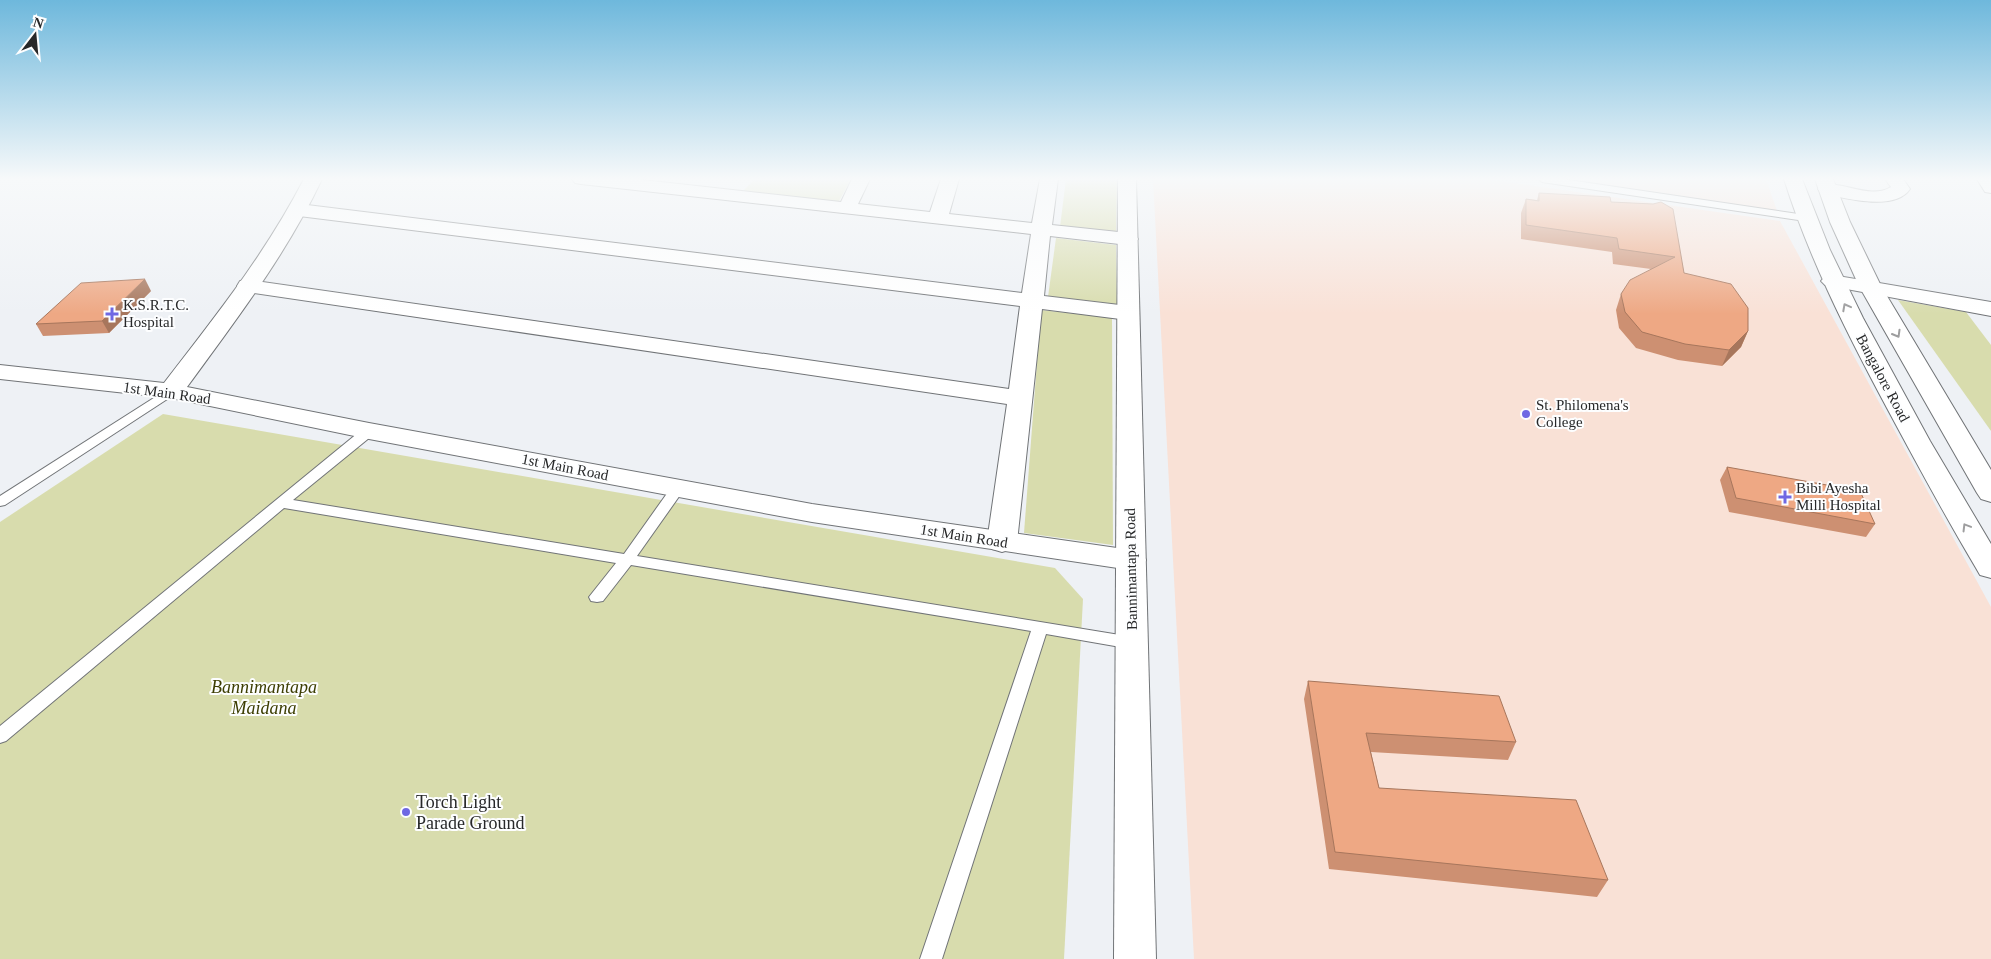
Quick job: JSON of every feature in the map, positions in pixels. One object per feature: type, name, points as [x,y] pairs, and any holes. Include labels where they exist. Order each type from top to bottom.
[{"type":"street","points":[[171,391],[248,286],[290,224]]},
{"type":"street","points":[[409,224],[1128,313]]},
{"type":"street","points":[[987,224],[1128,239]]},
{"type":"street","points":[[1002,542],[1042,224]]},
{"type":"street","name":"Bannimantapa Road","points":[[1128,224],[1135,959]]},
{"type":"street","name":"Bangalore Road","points":[[1807,224],[1832,281],[1902,413],[1964,524],[1991,568]]},
{"type":"street","points":[[1841,224],[1870,286],[1991,493]]},
{"type":"street","points":[[1832,281],[1870,286],[1987,313]]},
{"type":"street","points":[[248,286],[1020,398]]},
{"type":"street","name":"1st Main Road","points":[[0,372],[171,391],[369,431],[812,513],[1131,560]]},
{"type":"lane","points":[[0,502],[171,391]]},
{"type":"lane","points":[[0,736],[369,431]]},
{"type":"lane","points":[[597,597],[627,560],[678,488]]},
{"type":"lane","points":[[281,503],[1040,627],[1132,644]]},
{"type":"lane","points":[[931,959],[1040,627]]},
{"type":"shaded area","name":"St. Philomena's College","points":[[1155,224],[1782,224],[1991,607],[1991,959],[1194,959]]},
{"type":"green space","points":[[1060,224],[1116,224],[1116,231],[1060,227]]},
{"type":"green space","points":[[1056,238],[1116,245],[1117,305],[1048,297]]},
{"type":"green space","points":[[1898,300],[1966,312],[1991,345],[1991,431]]},
{"type":"green space","points":[[1041,310],[1112,318],[1113,545],[1024,533]]},
{"type":"green space","name":"Bannimantapa Maidana","points":[[163,414],[1055,568],[1083,599],[1064,959],[0,959],[0,522]]},
{"type":"building","points":[[1676,224],[1684,273],[1731,284],[1748,308],[1748,331],[1729,350],[1685,344],[1642,332],[1625,312],[1621,294],[1630,280],[1675,257],[1619,249],[1617,238],[1526,225]]},
{"type":"building","points":[[145,279],[102,321],[36,324],[81,283]]},
{"type":"building","points":[[1727,467],[1860,491],[1875,524],[1736,498]]},
{"type":"building","points":[[1308,681],[1499,696],[1516,742],[1366,733],[1379,788],[1576,800],[1608,880],[1335,852]]},
{"type":"place","name":"K.S.R.T.C. Hospital","points":[[112,314]]},
{"type":"place","name":"St. Philomena's College","points":[[1526,414]]},
{"type":"place","name":"Bibi Ayesha Milli Hospital","points":[[1785,497]]},
{"type":"place","name":"Torch Light Parade Ground","points":[[406,812]]}]
